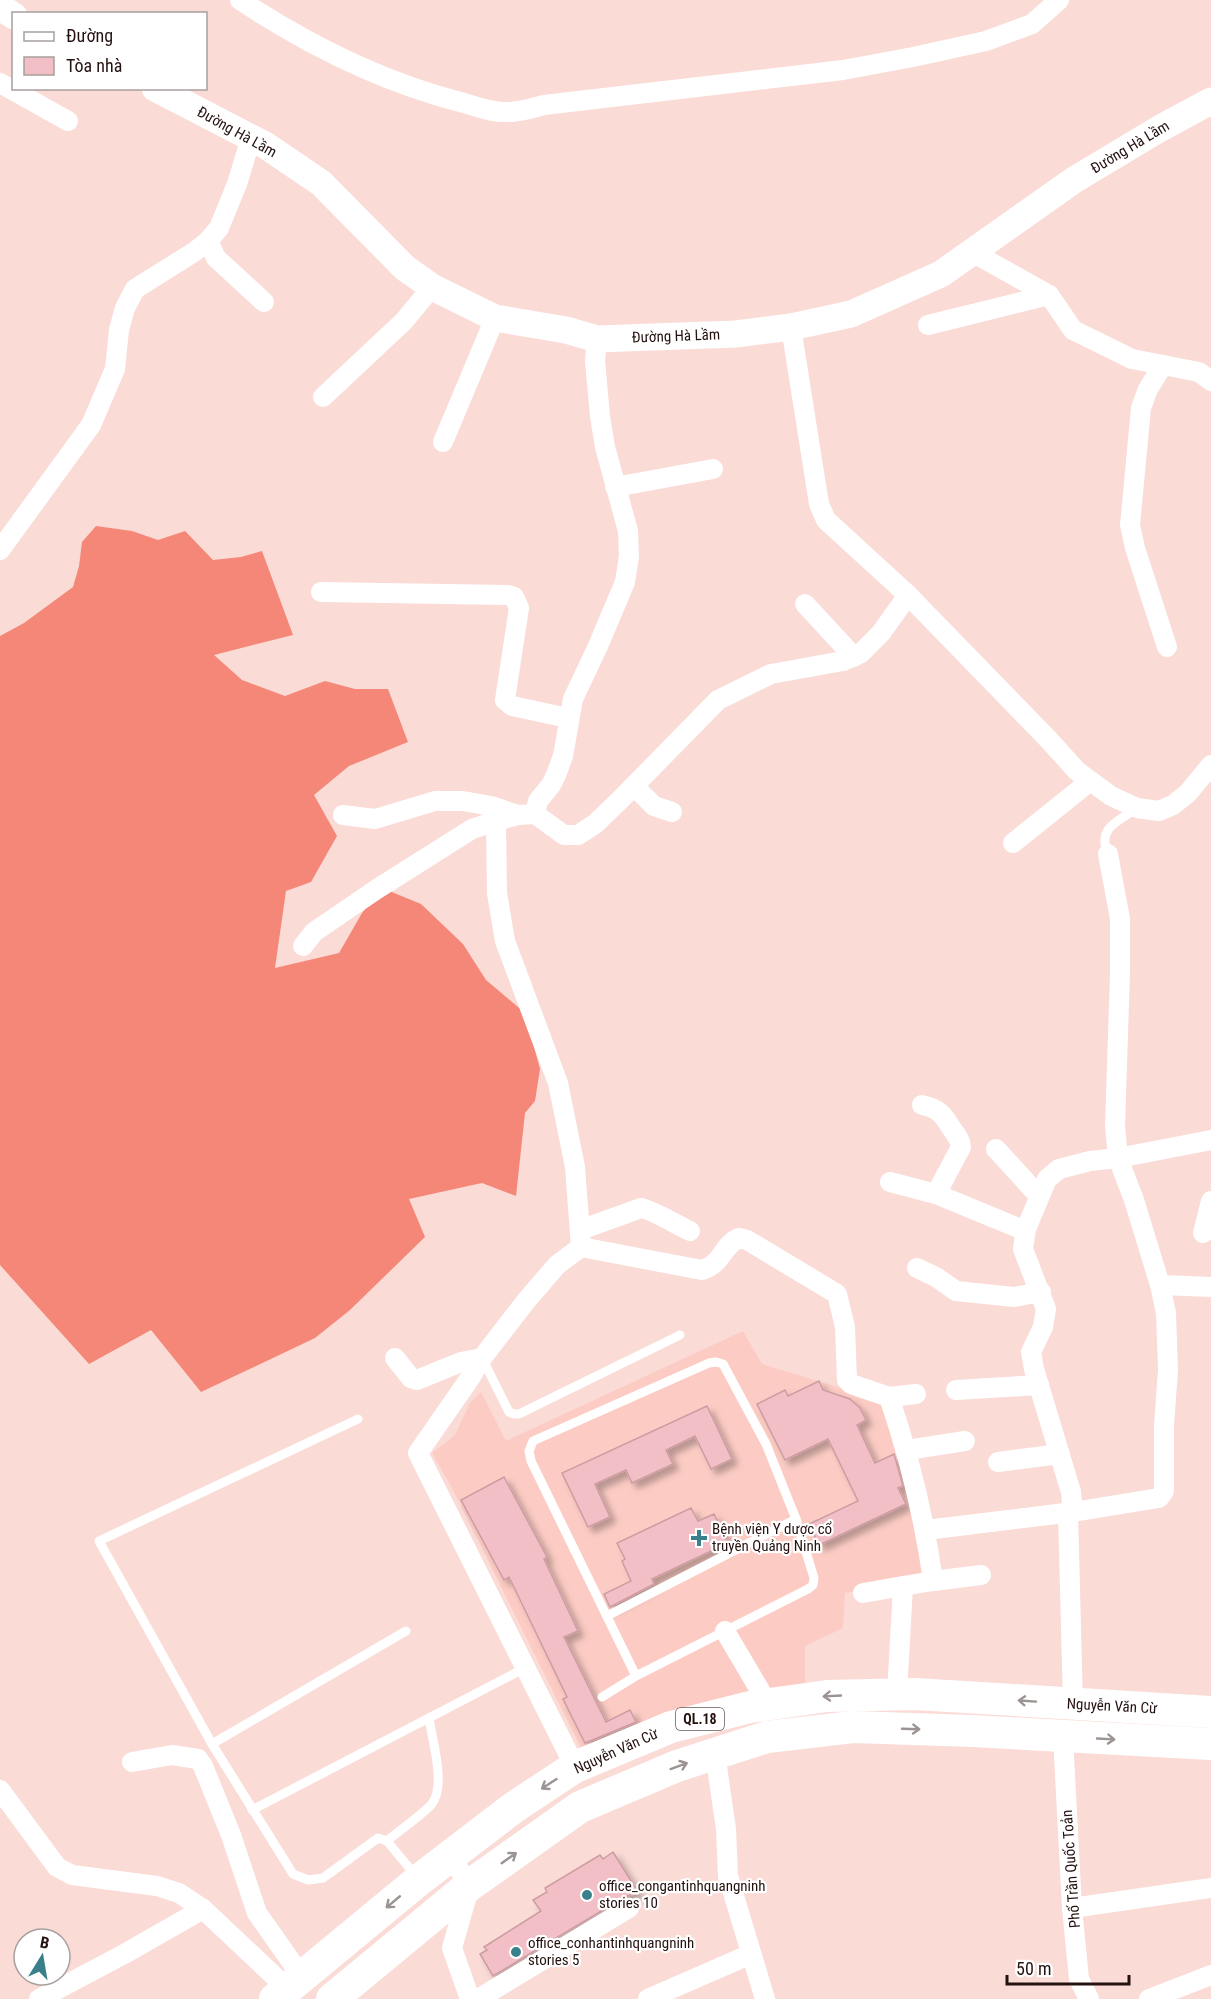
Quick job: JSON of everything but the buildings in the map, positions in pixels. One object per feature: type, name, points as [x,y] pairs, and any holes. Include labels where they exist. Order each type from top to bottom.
[{"type":"main road","name":"Đường Hà Lầm","points":[[159,90],[251,138],[321,183],[405,268],[432,287],[495,318],[566,330],[597,339],[736,334],[791,327],[851,314],[941,274],[1074,180],[1211,101]]},
{"type":"main road","name":"Nguyễn Văn Cừ","points":[[288,1988],[420,1880],[513,1808],[575,1767],[671,1727],[768,1704],[826,1696],[897,1694],[1211,1712]]},
{"type":"main road","name":"QL.18","points":[[332,1999],[470,1885],[580,1807],[677,1766],[767,1737],[853,1727],[1211,1744]]},
{"type":"street","points":[[240,0],[264,16],[356,64],[434,96],[488,110],[509,112],[544,105],[843,70],[913,57],[986,41],[1032,24],[1059,0]]},
{"type":"street","points":[[13,90],[68,121]]},
{"type":"street","points":[[0,550],[91,424],[115,369],[119,330],[125,308],[135,288],[208,241],[219,228],[237,184],[251,138]]},
{"type":"street","points":[[208,241],[216,258],[264,302]]},
{"type":"street","points":[[972,252],[1049,296],[1073,330],[1132,359],[1199,372],[1211,381]]},
{"type":"street","points":[[323,397],[404,321],[432,287]]},
{"type":"street","points":[[928,325],[1049,296]]},
{"type":"street","points":[[443,441],[495,318]]},
{"type":"street","points":[[791,327],[819,504],[826,520],[908,595],[1089,782],[1111,796],[1137,808],[1160,811],[1188,794],[1211,765]]},
{"type":"street","points":[[303,946],[314,932],[472,829],[496,820],[526,815],[551,785],[563,756],[573,699],[625,582],[629,556],[628,531],[605,447],[600,416],[596,362],[597,339]]},
{"type":"street","points":[[1163,365],[1148,389],[1141,408],[1130,525],[1135,548],[1167,647]]},
{"type":"street","points":[[615,487],[713,469]]},
{"type":"street","points":[[321,592],[508,595],[514,597],[519,608],[505,700],[512,706],[568,718]]},
{"type":"street","points":[[343,815],[375,819],[435,801],[463,801],[526,815],[564,835],[578,835],[595,824],[718,700],[771,674],[854,657],[861,653],[880,633],[908,595]]},
{"type":"street","points":[[805,604],[854,657]]},
{"type":"street","points":[[1013,843],[1089,782]]},
{"type":"street","points":[[634,786],[654,806],[672,812]]},
{"type":"street","points":[[496,820],[497,893],[505,941],[558,1083],[575,1167],[580,1238]]},
{"type":"street","points":[[926,1530],[1070,1512],[1159,1498],[1162,1495],[1168,1370],[1166,1313],[1160,1285],[1134,1200],[1118,1158],[1115,1126],[1120,919],[1108,854]]},
{"type":"street","points":[[922,1105],[934,1107],[946,1118],[960,1140],[961,1147],[936,1194]]},
{"type":"street","points":[[1072,1704],[1071,1492],[1039,1385],[1032,1352],[1043,1327],[1046,1309],[1023,1249],[1026,1229],[1047,1179],[1059,1169],[1090,1161],[1118,1158],[1211,1140]]},
{"type":"street","points":[[996,1149],[1040,1196]]},
{"type":"street","points":[[890,1182],[936,1194],[1021,1229],[1026,1229]]},
{"type":"street","points":[[1203,1233],[1211,1201]]},
{"type":"street","points":[[575,1767],[418,1453],[482,1358],[580,1238],[641,1208],[648,1209],[690,1231]]},
{"type":"street","points":[[580,1238],[702,1270],[715,1264],[732,1241],[739,1238],[747,1240],[837,1294],[844,1327],[847,1380],[852,1384],[889,1397],[916,1394]]},
{"type":"street","points":[[917,1268],[936,1277],[956,1291],[1014,1297],[1041,1292]]},
{"type":"street","points":[[1160,1285],[1211,1287]]},
{"type":"street","points":[[394,1358],[411,1378],[417,1380],[461,1362],[482,1358]]},
{"type":"street","points":[[956,1390],[1039,1385]]},
{"type":"street","points":[[889,1397],[907,1450],[926,1530],[933,1581]]},
{"type":"street","points":[[907,1450],[965,1441]]},
{"type":"street","points":[[998,1462],[1060,1454]]},
{"type":"street","points":[[863,1593],[981,1575]]},
{"type":"street","points":[[897,1694],[903,1586]]},
{"type":"street","points":[[725,1631],[768,1704]]},
{"type":"street","name":"Phố Trần Quốc Toản","points":[[1063,1736],[1072,1908],[1079,1979],[1089,1999]]},
{"type":"street","points":[[715,1754],[726,1828],[726,1858],[729,1876],[765,1999]]},
{"type":"street","points":[[132,1762],[172,1755],[198,1759],[203,1766],[231,1834],[257,1913],[288,1988]]},
{"type":"street","points":[[0,1790],[57,1867],[64,1872],[157,1886],[178,1893],[203,1909],[288,1988]]},
{"type":"street","points":[[450,1857],[470,1885],[452,1948],[470,1999]]},
{"type":"street","points":[[1072,1908],[1211,1888]]},
{"type":"street","points":[[478,1999],[629,1908]]},
{"type":"street","points":[[39,1999],[203,1909]]},
{"type":"street","points":[[648,1999],[751,1954]]},
{"type":"street","points":[[1149,1999],[1211,1975]]},
{"type":"lane","points":[[1108,854],[1104,844],[1107,831],[1137,808]]},
{"type":"lane","points":[[482,1358],[509,1412],[514,1414],[680,1335]]},
{"type":"lane","points":[[602,1697],[636,1676],[813,1585],[814,1578],[796,1519],[766,1444],[723,1365],[716,1362],[709,1363],[533,1441],[529,1451],[531,1461],[636,1676]]},
{"type":"lane","points":[[358,1419],[99,1541],[212,1744],[293,1874],[301,1878],[316,1880],[323,1878],[378,1839],[387,1841],[420,1880]]},
{"type":"lane","points":[[607,1616],[796,1519]]},
{"type":"lane","points":[[212,1744],[406,1631]]},
{"type":"lane","points":[[252,1810],[525,1668]]},
{"type":"lane","points":[[387,1841],[432,1804],[437,1793],[438,1777],[429,1718]]},
{"type":"shaded area","points":[[96,526],[132,531],[158,540],[185,531],[213,560],[241,557],[262,551],[293,635],[214,655],[242,680],[285,696],[325,681],[355,689],[388,689],[408,742],[349,766],[314,795],[337,836],[311,882],[286,891],[275,968],[339,953],[362,913],[382,888],[421,904],[463,944],[486,980],[525,1013],[540,1069],[535,1101],[525,1113],[516,1196],[482,1183],[409,1199],[425,1237],[350,1310],[315,1338],[201,1392],[151,1330],[89,1364],[0,1265],[0,636],[24,623],[73,587],[82,542]]},
{"type":"shaded area","name":"Bệnh viện Y dược cổ truyền Quảng Ninh","points":[[743,1331],[762,1364],[886,1402],[929,1578],[845,1593],[843,1628],[805,1646],[805,1686],[585,1756],[452,1488],[432,1453],[455,1435],[470,1403],[481,1392],[506,1441]]},
{"type":"place","name":"Bệnh viện Y dược cổ truyền Quảng Ninh","points":[[699,1538]]},
{"type":"place","name":"office_congantinhquangninh stories 10","points":[[587,1895]]},
{"type":"place","name":"office_conhantinhquangninh stories 5","points":[[516,1952]]}]
